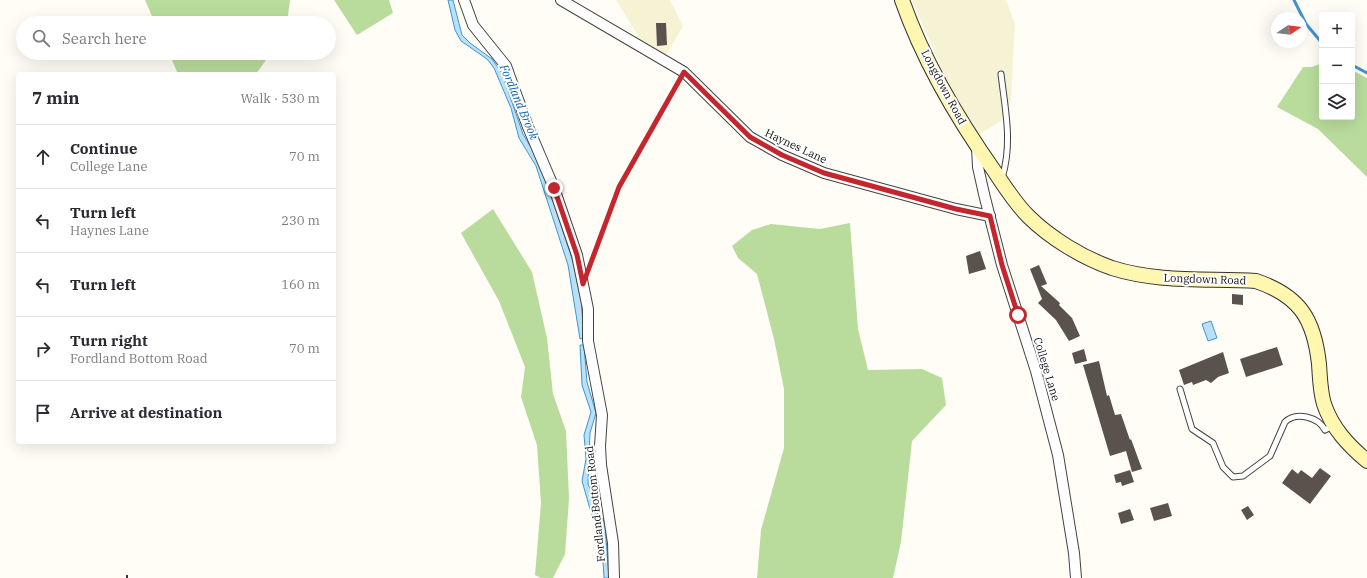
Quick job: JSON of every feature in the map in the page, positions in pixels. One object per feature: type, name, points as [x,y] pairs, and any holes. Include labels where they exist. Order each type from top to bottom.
[{"type":"main road","name":"Longdown Road","points":[[902,0],[908,16],[942,86],[977,147],[1024,211],[1044,230],[1090,258],[1111,267],[1137,274],[1170,279],[1256,281],[1266,284],[1292,300],[1303,311],[1314,333],[1322,396],[1334,425],[1348,444],[1367,461]]},
{"type":"street","name":"Fordland Bottom Road","points":[[464,0],[473,25],[506,66],[528,127],[554,188],[577,255],[588,309],[588,341],[602,415],[601,459],[613,543],[614,578]]},
{"type":"street","name":"Haynes Lane","points":[[561,0],[684,72],[750,137],[782,155],[824,173],[956,209],[990,216]]},
{"type":"street","name":"College Lane","points":[[977,147],[978,168],[1002,265],[1050,421],[1058,454],[1074,553],[1076,578]]},
{"type":"lane","points":[[1001,74],[1008,130],[1007,162],[1001,181]]},
{"type":"lane","points":[[1180,389],[1192,429],[1214,443],[1224,467],[1233,477],[1243,476],[1270,456],[1285,422],[1288,419],[1292,417],[1310,418],[1322,424],[1325,430],[1334,425]]},
{"type":"path","points":[[583,284],[619,187],[684,72]]},
{"type":"shaded area","points":[[616,0],[670,0],[683,26],[665,57],[642,42]]},
{"type":"shaded area","points":[[912,0],[1006,0],[1015,24],[1011,100],[1001,121],[978,135],[945,76]]},
{"type":"green space","points":[[145,0],[290,0],[288,16],[152,16]]},
{"type":"green space","points":[[334,0],[389,0],[393,13],[357,35]]},
{"type":"green space","points":[[172,60],[266,60],[257,72],[177,72]]},
{"type":"green space","points":[[1319,64],[1319,120],[1355,120],[1355,72],[1367,78],[1367,177],[1318,129],[1277,107],[1303,67],[1312,67]]},
{"type":"green space","points":[[493,209],[532,272],[547,338],[553,394],[566,431],[569,499],[565,554],[553,578],[541,578],[535,575],[541,503],[537,445],[521,397],[525,367],[499,301],[461,233]]},
{"type":"green space","points":[[850,223],[858,329],[868,370],[922,369],[942,378],[946,405],[912,441],[901,542],[893,578],[757,578],[761,530],[784,448],[784,389],[774,339],[757,274],[738,258],[732,246],[752,230],[771,224],[820,229]]},
{"type":"water","points":[[448,0],[453,0],[462,35],[470,43],[492,59],[502,73],[523,134],[544,173],[574,265],[581,298],[584,338],[580,339],[568,265],[536,166],[519,138],[511,108],[494,68],[487,59],[461,41],[455,30]]},
{"type":"water","points":[[1211,321],[1217,338],[1208,341],[1202,324]]},
{"type":"water","points":[[580,345],[584,345],[587,382],[596,413],[590,433],[588,484],[594,498],[596,512],[603,519],[605,525],[609,578],[604,578],[601,527],[599,522],[592,516],[582,481],[586,459],[584,435],[591,412],[582,385]]},
{"type":"building","points":[[656,23],[666,23],[667,45],[657,46]]},
{"type":"building","points":[[980,251],[986,269],[969,274],[966,256]]},
{"type":"building","points":[[1039,265],[1047,284],[1041,286],[1060,303],[1059,305],[1072,318],[1080,336],[1069,341],[1056,320],[1038,303],[1042,299],[1030,269]]},
{"type":"building","points":[[1232,294],[1243,295],[1243,305],[1232,304]]},
{"type":"building","points":[[1277,347],[1283,365],[1246,377],[1240,359]]},
{"type":"building","points":[[1084,349],[1087,361],[1075,364],[1072,353]]},
{"type":"building","points":[[1223,352],[1229,373],[1218,377],[1211,383],[1206,380],[1193,385],[1192,382],[1184,385],[1179,370]]},
{"type":"building","points":[[1099,361],[1107,396],[1109,395],[1115,415],[1121,414],[1142,469],[1132,472],[1126,451],[1110,456],[1083,365]]},
{"type":"building","points":[[1320,468],[1331,476],[1310,504],[1282,483],[1292,469],[1298,474],[1301,470],[1312,478]]},
{"type":"building","points":[[1130,470],[1134,482],[1122,486],[1121,482],[1116,483],[1114,475]]},
{"type":"building","points":[[1168,503],[1172,516],[1154,521],[1150,508]]},
{"type":"building","points":[[1248,506],[1254,515],[1247,520],[1241,510]]},
{"type":"building","points":[[1130,509],[1134,520],[1121,524],[1118,513]]},
{"type":"waterway","points":[[1294,0],[1306,24],[1319,39]]},
{"type":"waterway","points":[[1355,67],[1367,73]]},
{"type":"route","points":[[554,188],[577,255],[583,284],[619,187],[684,72],[750,137],[782,155],[824,173],[956,209],[990,216],[1002,265],[1018,315]]},
{"type":"water label","name":"Fordland Brook","points":[[519,102]]}]
